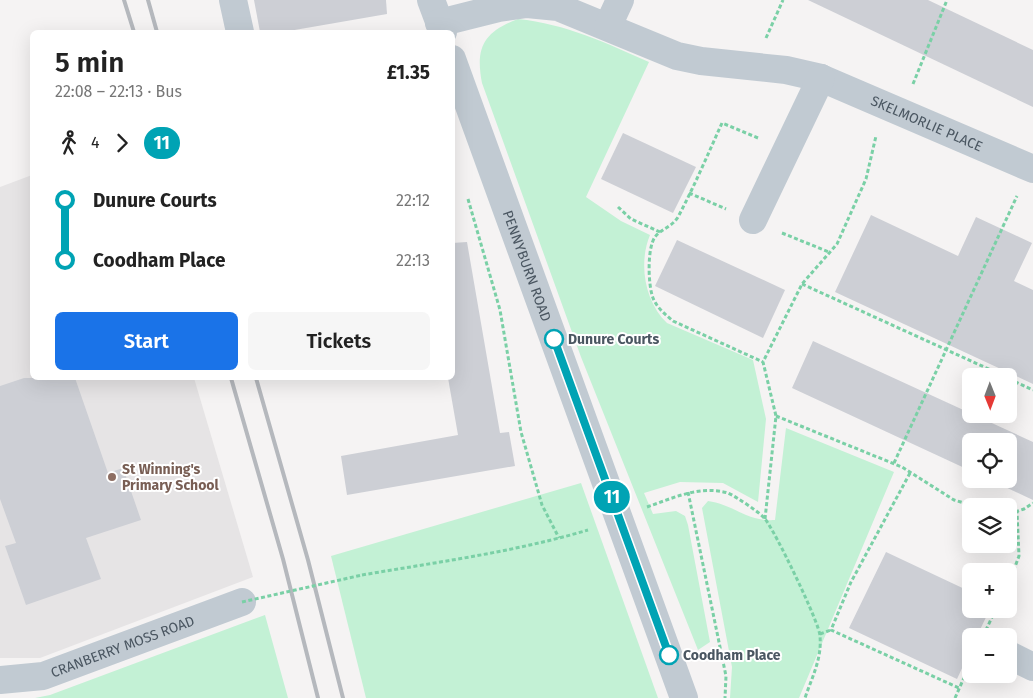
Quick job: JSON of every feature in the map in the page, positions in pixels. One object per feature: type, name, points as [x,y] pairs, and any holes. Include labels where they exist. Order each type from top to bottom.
[{"type":"street","points":[[233,0],[240,30]]},
{"type":"street","points":[[608,26],[620,0]]},
{"type":"street","name":"SKELMORLIE PLACE","points":[[438,18],[527,4],[558,7],[678,56],[701,61],[786,70],[821,78],[1032,168]]},
{"type":"street","name":"PENNYBURN ROAD","points":[[455,67],[684,698]]},
{"type":"street","points":[[753,220],[821,78]]},
{"type":"street","name":"CRANBERRY MOSS ROAD","points":[[0,680],[43,676],[242,602]]},
{"type":"street","points":[[1017,659],[1033,667]]},
{"type":"path","points":[[754,67],[783,0]]},
{"type":"path","points":[[765,519],[776,416],[763,362],[802,284],[837,244],[866,178],[892,108],[947,0]]},
{"type":"path","points":[[763,362],[673,321],[662,312],[653,298],[650,283],[650,259],[653,241],[660,232],[677,219],[722,123],[786,150]]},
{"type":"path","points":[[894,463],[1032,168]]},
{"type":"path","points":[[467,196],[500,310],[521,432],[542,505],[559,538]]},
{"type":"path","points":[[618,207],[631,218],[660,232]]},
{"type":"path","points":[[802,284],[986,368]]},
{"type":"path","points":[[1018,383],[1033,390]]},
{"type":"path","points":[[776,416],[894,463],[954,500],[962,502]]},
{"type":"path","points":[[831,630],[851,582],[910,473]]},
{"type":"path","points":[[646,507],[688,492],[707,491],[729,494],[765,519],[814,614],[820,634],[820,657],[804,698]]},
{"type":"path","points":[[688,492],[726,676],[725,698]]},
{"type":"path","points":[[1016,563],[1019,556],[1017,512],[1033,503]]},
{"type":"path","points":[[242,602],[362,575],[459,559],[588,530]]},
{"type":"path","points":[[820,634],[831,630],[959,688]]},
{"type":"path","points":[[955,698],[962,682]]},
{"type":"shaded area","name":"St Winning's Primary School","points":[[30,176],[30,380],[195,380],[253,577],[40,658],[0,658],[0,187]]},
{"type":"green space","points":[[518,19],[553,25],[569,30],[601,41],[649,62],[586,197],[621,221],[650,235],[644,258],[646,282],[653,304],[667,323],[753,360],[766,419],[758,502],[723,483],[680,482],[644,493],[653,514],[676,511],[685,516],[710,642],[698,650],[581,357],[482,83],[480,60],[481,50],[485,42],[497,29]]},
{"type":"green space","points":[[786,428],[894,472],[799,698],[730,698],[732,667],[702,508],[708,501],[749,516],[765,520],[775,520]]},
{"type":"green space","points":[[581,483],[658,698],[366,698],[331,556]]},
{"type":"green space","points":[[265,615],[288,698],[35,698],[50,695]]},
{"type":"building","points":[[254,0],[386,0],[387,14],[295,30],[260,30]]},
{"type":"building","points":[[808,0],[928,0],[1033,50],[1033,107]]},
{"type":"building","points":[[623,133],[696,167],[673,213],[601,179]]},
{"type":"building","points":[[871,215],[958,256],[976,217],[1032,243],[1014,281],[1033,290],[1033,384],[1018,377],[1018,368],[999,368],[835,292]]},
{"type":"building","points":[[677,240],[785,290],[763,338],[655,286]]},
{"type":"building","points":[[467,242],[500,433],[509,432],[515,466],[347,495],[341,456],[458,435],[448,380],[455,380],[455,243]]},
{"type":"building","points":[[813,341],[962,409],[962,423],[992,423],[1013,433],[962,433],[962,467],[792,388]]},
{"type":"building","points":[[24,378],[30,378],[30,380],[76,380],[108,473],[123,468],[141,520],[86,538],[101,579],[26,605],[5,546],[16,543],[0,499],[0,386]]},
{"type":"building","points":[[1017,435],[1033,442],[1033,500],[1007,488],[1017,488]]},
{"type":"building","points":[[886,552],[962,588],[962,618],[986,618],[981,628],[962,628],[962,668],[957,679],[849,628]]},
{"type":"railway","points":[[124,0],[133,30]]},
{"type":"railway","points":[[148,0],[156,30]]},
{"type":"railway","points":[[232,380],[283,559],[318,698]]},
{"type":"railway","points":[[257,380],[308,560],[343,698]]},
{"type":"bus line","name":"11","points":[[554,339],[669,655]]},
{"type":"place","name":"Dunure Courts","points":[[554,339]]},
{"type":"place","name":"St Winning's Primary School","points":[[112,477]]},
{"type":"place","name":"Coodham Place","points":[[669,655]]}]
